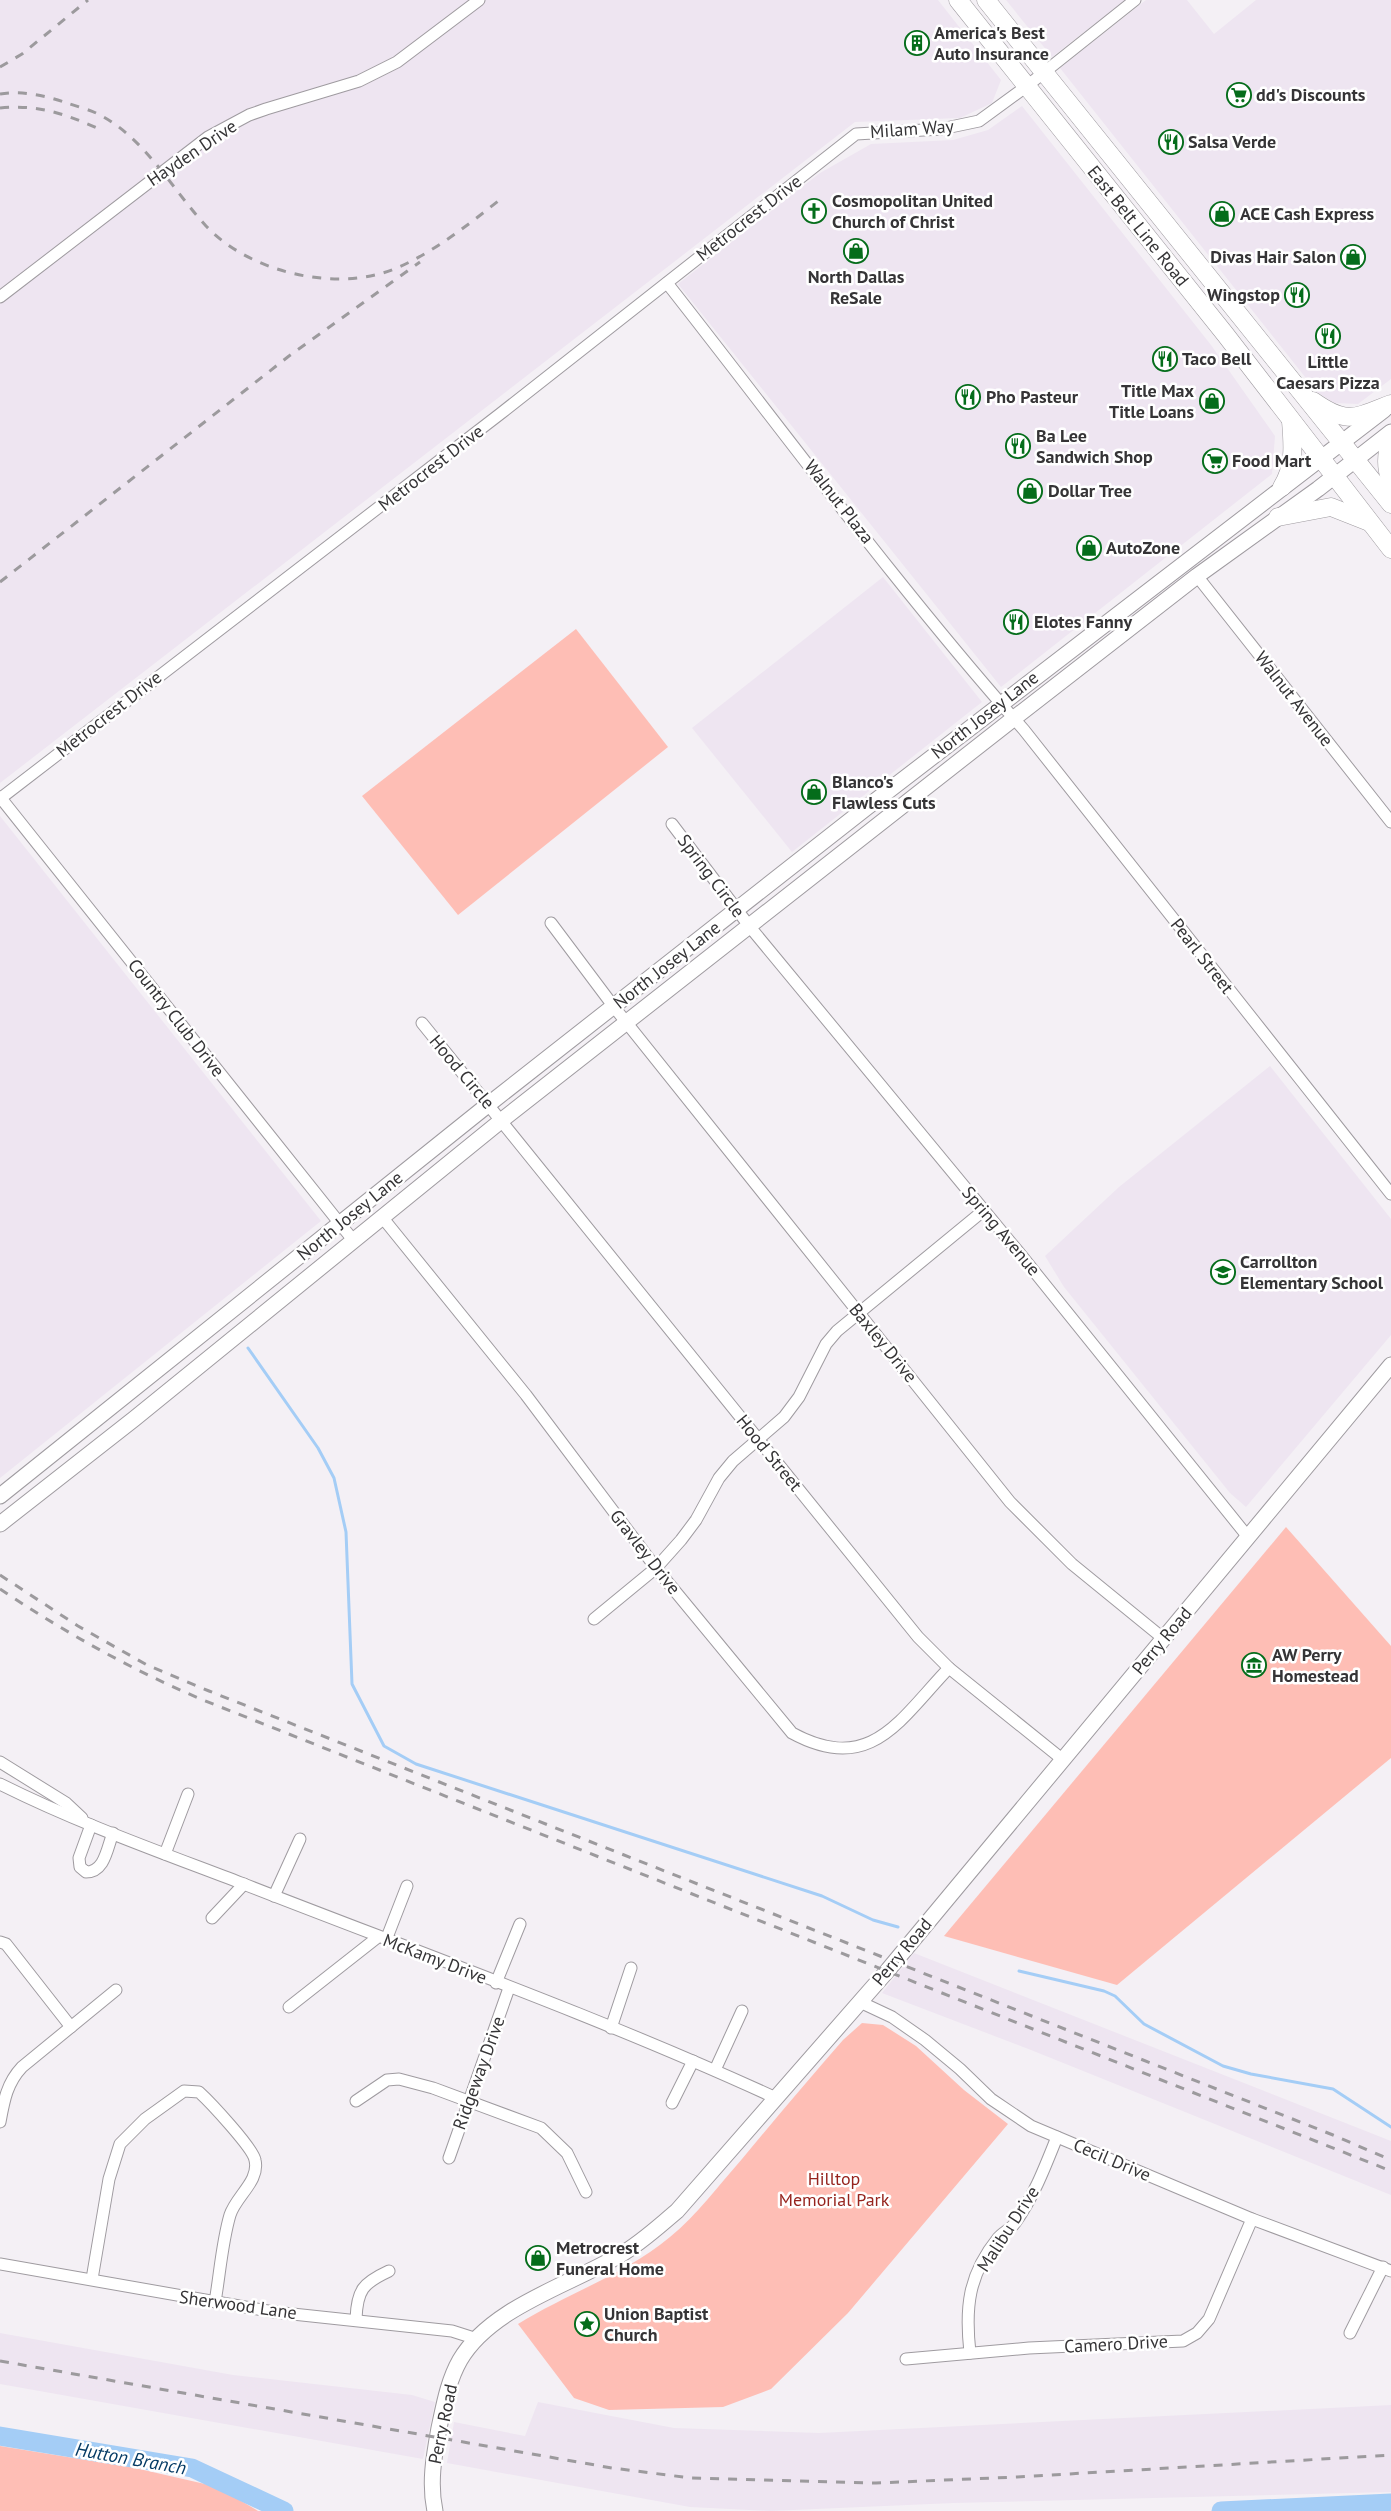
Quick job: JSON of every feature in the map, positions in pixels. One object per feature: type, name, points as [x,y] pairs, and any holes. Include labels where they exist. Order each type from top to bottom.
[{"type":"main road","name":"East Belt Line Road","points":[[958,0],[1181,280],[1391,549]]},
{"type":"main road","name":"East Belt Line Road","points":[[986,0],[1391,504]]},
{"type":"main road","points":[[1112,193],[1133,204],[1174,255],[1199,264]]},
{"type":"main road","points":[[1181,280],[1201,286],[1251,345],[1277,362]]},
{"type":"main road","points":[[1303,395],[1340,417],[1364,415],[1391,404]]},
{"type":"main road","name":"North Josey Lane","points":[[0,1496],[489,1104],[1000,703],[1391,404]]},
{"type":"main road","points":[[1282,486],[1290,468],[1293,451],[1291,421]]},
{"type":"main road","name":"North Josey Lane","points":[[0,1524],[134,1420],[502,1120],[1013,719],[1198,576],[1391,432]]},
{"type":"main road","points":[[1391,439],[1386,459],[1387,473],[1391,481]]},
{"type":"main road","points":[[1278,517],[1331,506],[1371,523]]},
{"type":"main road","name":"Perry Road","points":[[435,2511],[431,2483],[445,2396],[460,2360],[477,2338],[506,2315],[620,2255],[648,2236],[677,2211],[860,2002],[1391,1365]]},
{"type":"street","name":"Hayden Drive","points":[[0,297],[208,137],[266,109],[359,81],[397,62],[479,0]]},
{"type":"street","name":"Milam Way","points":[[856,134],[941,129],[979,121],[1044,73],[1135,0]]},
{"type":"street","name":"Metrocrest Drive","points":[[0,797],[500,414],[856,134]]},
{"type":"street","name":"Walnut Plaza","points":[[667,283],[883,559],[1013,719]]},
{"type":"street","name":"Walnut Avenue","points":[[1198,576],[1391,822]]},
{"type":"street","name":"Pearl Street","points":[[1013,719],[1391,1194]]},
{"type":"street","name":"Country Club Drive","points":[[0,797],[339,1225],[353,1240]]},
{"type":"street","name":"Spring Circle","points":[[672,824],[750,927]]},
{"type":"street","name":"Baxley Drive","points":[[551,923],[626,1023],[1010,1502],[1072,1564],[1164,1639]]},
{"type":"street","name":"Spring Avenue","points":[[750,927],[810,997],[1248,1537]]},
{"type":"street","name":"Hood Circle","points":[[422,1023],[502,1120]]},
{"type":"street","name":"Hood Street","points":[[502,1120],[758,1441],[918,1637],[949,1668],[1062,1760]]},
{"type":"street","points":[[594,1619],[656,1568],[696,1520],[719,1478],[728,1467],[784,1417],[799,1397],[826,1344],[837,1331],[984,1211]]},
{"type":"street","name":"Gravley Drive","points":[[382,1217],[526,1396],[656,1568],[792,1733],[812,1744],[848,1748],[865,1745],[883,1737],[949,1668]]},
{"type":"street","name":"McKamy Drive","points":[[0,1762],[66,1803],[91,1825]]},
{"type":"street","name":"McKamy Drive","points":[[0,1784],[91,1825],[611,2028],[715,2070],[776,2098]]},
{"type":"street","points":[[165,1854],[188,1794]]},
{"type":"street","points":[[91,1825],[79,1858],[80,1867],[86,1872],[94,1872],[100,1867],[113,1833]]},
{"type":"street","points":[[274,1896],[300,1839]]},
{"type":"street","points":[[212,1918],[244,1884]]},
{"type":"street","points":[[289,2007],[382,1938],[407,1886]]},
{"type":"street","points":[[496,1983],[520,1924]]},
{"type":"street","points":[[0,1942],[6,1944],[71,2027]]},
{"type":"street","points":[[611,2028],[631,1968]]},
{"type":"street","name":"Ridgeway Drive","points":[[449,2158],[509,1988]]},
{"type":"street","points":[[0,2122],[11,2078],[116,1990]]},
{"type":"street","name":"Cecil Drive","points":[[860,2002],[892,2017],[925,2040],[960,2069],[991,2099],[1011,2114],[1057,2137],[1252,2219],[1387,2269]]},
{"type":"street","points":[[715,2070],[742,2010]]},
{"type":"street","points":[[672,2102],[693,2061]]},
{"type":"street","points":[[356,2101],[387,2080],[399,2079],[432,2088],[541,2128],[567,2153],[586,2192]]},
{"type":"street","points":[[92,2280],[109,2179],[120,2144],[145,2119],[184,2091],[199,2092],[229,2124],[255,2159],[255,2171],[251,2182],[237,2200],[230,2214],[215,2302]]},
{"type":"street","name":"Malibu Drive","points":[[970,2353],[966,2320],[969,2294],[986,2256],[999,2237],[1014,2226],[1038,2186],[1057,2137]]},
{"type":"street","name":"Camero Drive","points":[[906,2359],[970,2353],[1182,2341],[1196,2333],[1209,2319],[1252,2219]]},
{"type":"street","name":"Sherwood Lane","points":[[0,2264],[274,2312],[356,2319],[452,2331],[477,2338]]},
{"type":"street","points":[[1350,2332],[1387,2269]]},
{"type":"street","points":[[356,2319],[357,2297],[370,2280],[389,2271]]},
{"type":"shaded area","points":[[0,0],[938,0],[1001,80],[992,103],[960,118],[855,122],[0,783]]},
{"type":"shaded area","points":[[1006,0],[1125,0],[1052,57]]},
{"type":"shaded area","points":[[1146,0],[1187,0],[1214,34],[1256,0],[1391,0],[1391,379],[1358,404],[1334,403],[1317,392],[1060,68]]},
{"type":"shaded area","points":[[1022,106],[1211,345],[1275,436],[1272,474],[1001,687],[678,284],[820,173],[871,144],[953,140],[988,130]]},
{"type":"shaded area","points":[[883,577],[982,702],[792,852],[692,728]]},
{"type":"shaded area","points":[[0,816],[321,1221],[0,1478]]},
{"type":"shaded area","name":"Carrollton Elementary School","points":[[1270,1066],[1391,1219],[1391,1335],[1246,1507],[1230,1493],[1064,1287],[1045,1256],[1119,1187]]},
{"type":"shaded area","points":[[914,1953],[1391,2141],[1391,2195],[1031,2050],[882,1993]]},
{"type":"shaded area","points":[[0,2333],[233,2375],[412,2395],[435,2402],[423,2459],[0,2384]]},
{"type":"shaded area","points":[[538,2402],[674,2428],[819,2433],[1391,2405],[1391,2492],[954,2503],[770,2511],[690,2507],[447,2463],[454,2422],[525,2436]]},
{"type":"green space","points":[[576,629],[668,747],[458,915],[362,796]]},
{"type":"green space","points":[[1286,1527],[1391,1646],[1391,1758],[1117,1985],[944,1936]]},
{"type":"green space","name":"Hilltop Memorial Park","points":[[862,2023],[883,2025],[916,2046],[964,2090],[1008,2124],[848,2313],[771,2389],[723,2407],[609,2410],[574,2398],[518,2324],[615,2273],[670,2237],[708,2200],[843,2040]]},
{"type":"green space","points":[[0,2446],[135,2468],[218,2487],[258,2511],[0,2511]]},
{"type":"waterway","points":[[248,1348],[318,1448],[334,1478],[346,1532],[352,1684],[384,1746],[416,1764],[822,1896],[873,1920],[898,1927]]},
{"type":"waterway","points":[[1019,1971],[1104,1991],[1115,1996],[1144,2024],[1223,2066],[1251,2074],[1333,2089],[1391,2127]]},
{"type":"waterway","name":"Hutton Branch","points":[[0,2436],[192,2468],[284,2511]]},
{"type":"waterway","name":"Hutton Branch","points":[[1221,2511],[1391,2503]]},
{"type":"railway","points":[[0,67],[22,54],[88,0]]},
{"type":"railway","points":[[0,94],[25,93],[51,98],[96,113],[113,123],[143,149],[206,226],[224,242],[246,256],[271,267],[296,274],[350,279],[375,275],[399,267],[440,245],[502,198]]},
{"type":"railway","points":[[0,108],[26,107],[51,111],[99,129]]},
{"type":"railway","points":[[0,582],[289,356],[420,262]]},
{"type":"railway","points":[[0,1575],[78,1626],[147,1665],[1333,2135],[1391,2160]]},
{"type":"railway","points":[[0,1589],[49,1621],[99,1649],[150,1676],[203,1700],[1391,2171]]},
{"type":"railway","points":[[0,2361],[612,2468],[691,2478],[876,2483],[1017,2477],[1391,2455]]},
{"type":"place","name":"America's Best Auto Insurance","points":[[917,43]]},
{"type":"place","name":"dd's Discounts","points":[[1239,95]]},
{"type":"place","name":"Salsa Verde","points":[[1171,142]]},
{"type":"place","name":"Cosmopolitan United Church of Christ","points":[[814,211]]},
{"type":"place","name":"ACE Cash Express","points":[[1222,214]]},
{"type":"place","name":"North Dallas ReSale","points":[[856,251]]},
{"type":"place","name":"Divas Hair Salon","points":[[1353,257]]},
{"type":"place","name":"Wingstop","points":[[1297,295]]},
{"type":"place","name":"Little Caesars Pizza","points":[[1328,336]]},
{"type":"place","name":"Taco Bell","points":[[1165,359]]},
{"type":"place","name":"Pho Pasteur","points":[[968,397]]},
{"type":"place","name":"Title Max Title Loans","points":[[1212,401]]},
{"type":"place","name":"Ba Lee Sandwich Shop","points":[[1018,446]]},
{"type":"place","name":"Food Mart","points":[[1215,461]]},
{"type":"place","name":"Dollar Tree","points":[[1030,491]]},
{"type":"place","name":"AutoZone","points":[[1089,548]]},
{"type":"place","name":"Elotes Fanny","points":[[1016,622]]},
{"type":"place","name":"Blanco's Flawless Cuts","points":[[814,792]]},
{"type":"place","name":"Carrollton Elementary School","points":[[1223,1272]]},
{"type":"place","name":"AW Perry Homestead","points":[[1254,1665]]},
{"type":"place","name":"Metrocrest Funeral Home","points":[[538,2258]]},
{"type":"place","name":"Union Baptist Church","points":[[587,2324]]}]
